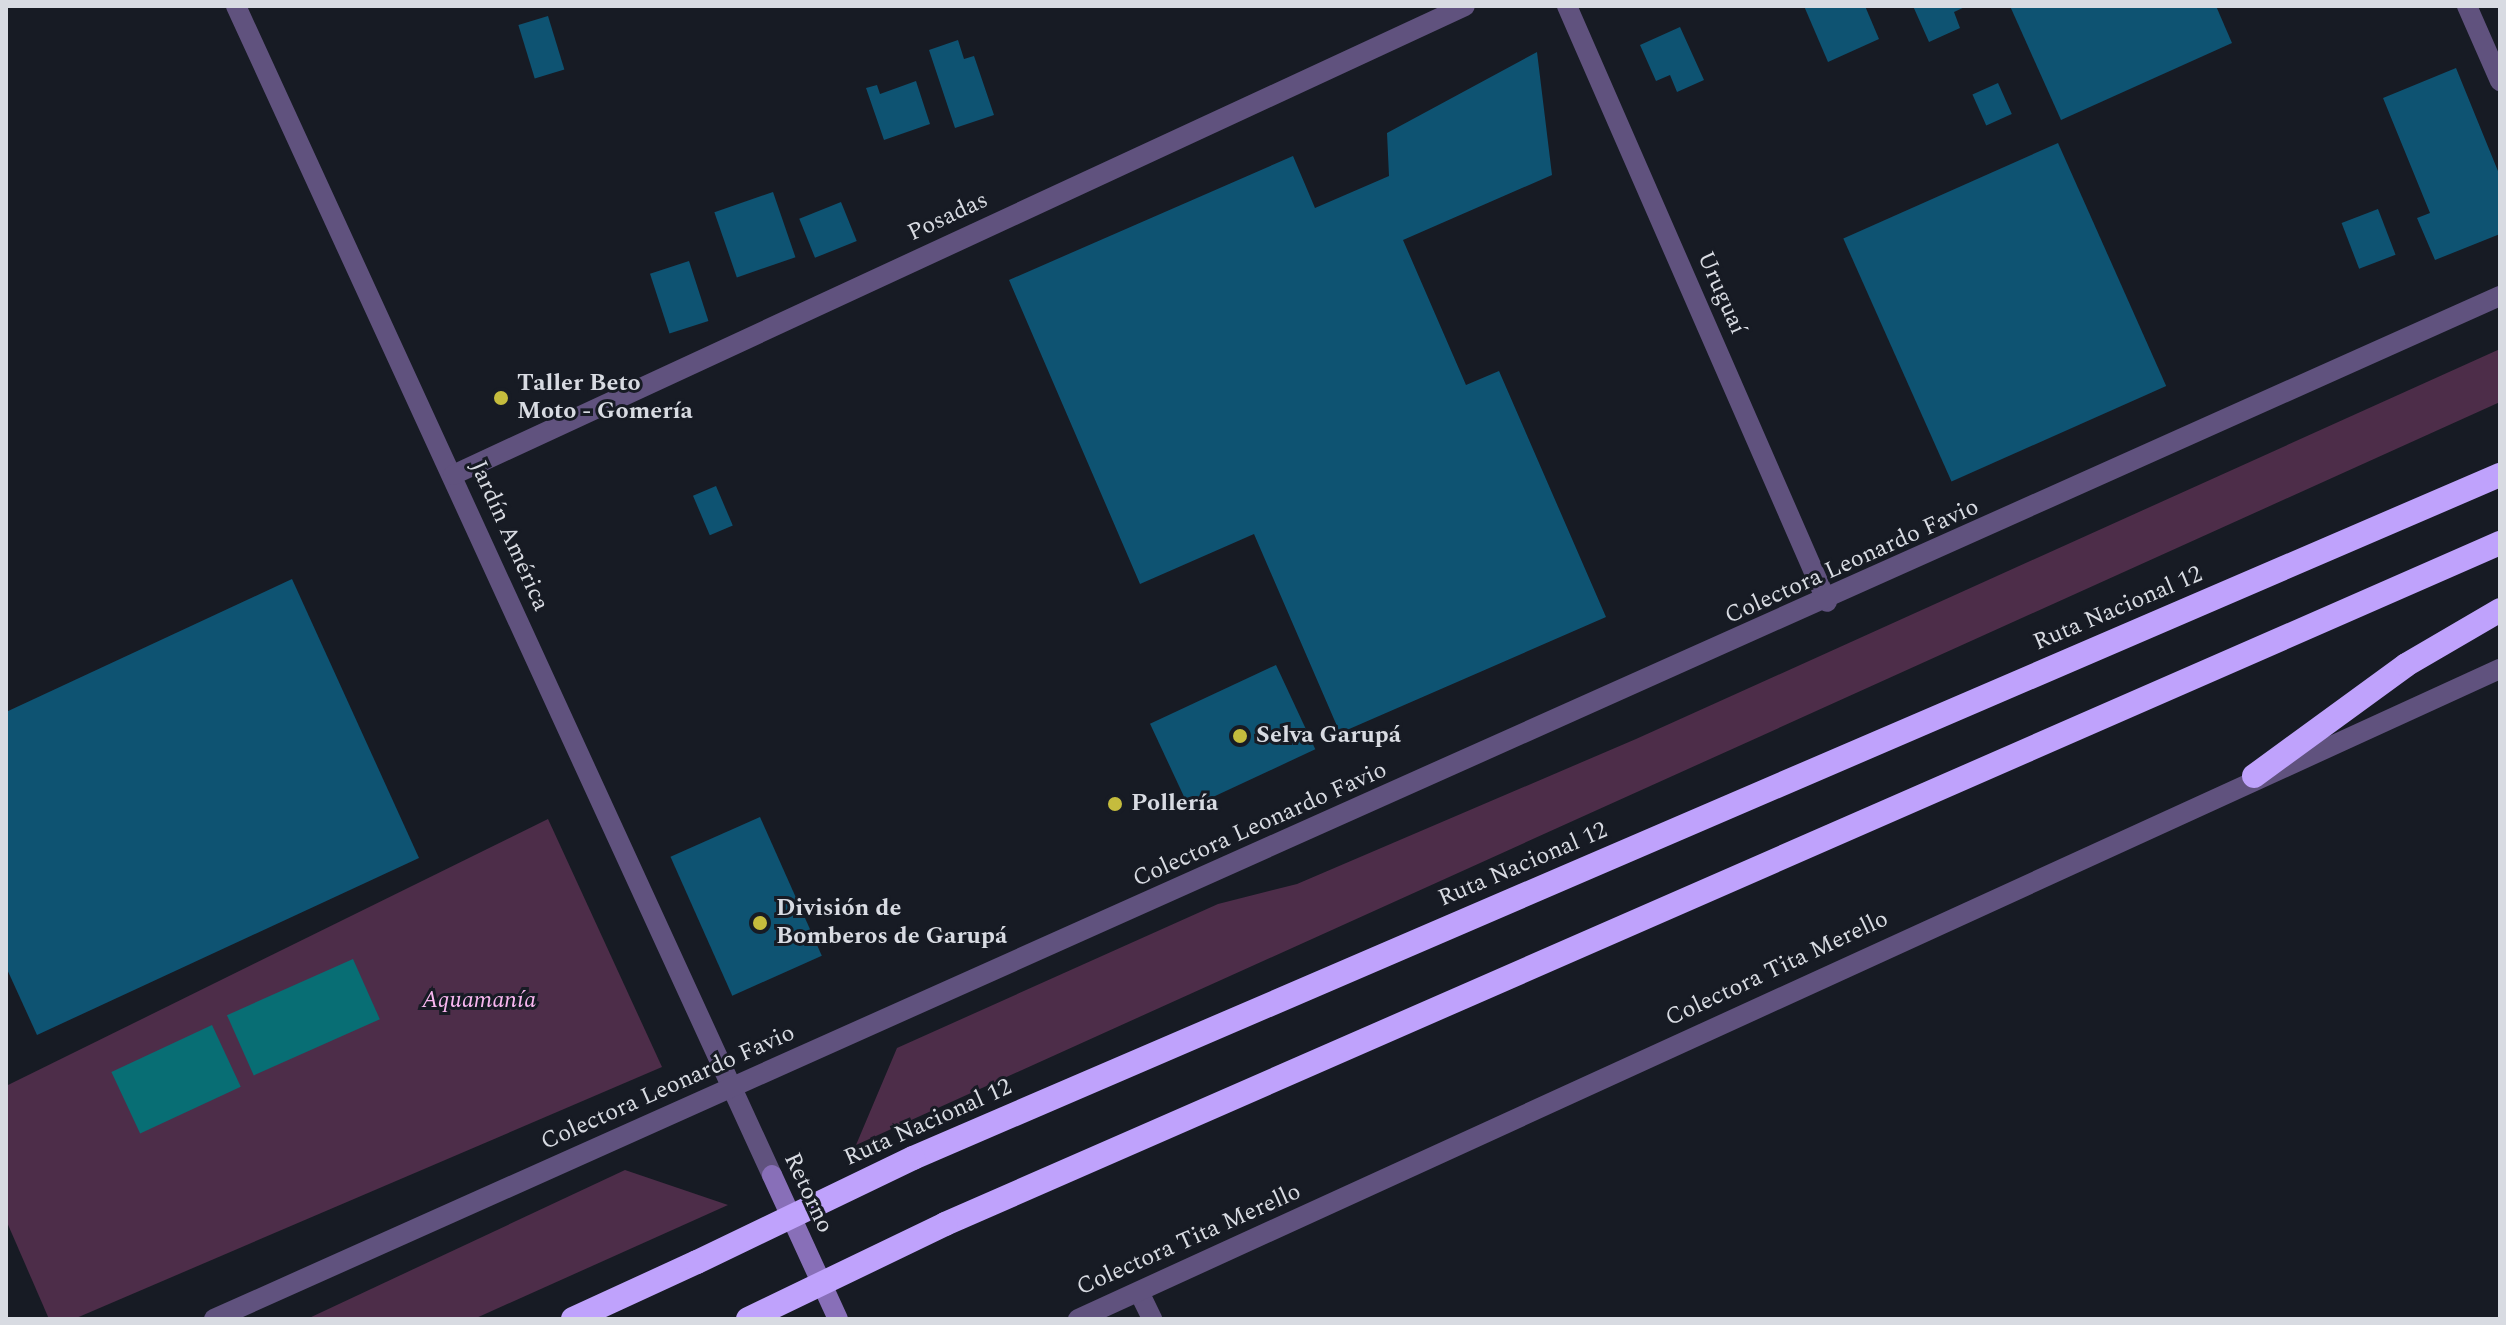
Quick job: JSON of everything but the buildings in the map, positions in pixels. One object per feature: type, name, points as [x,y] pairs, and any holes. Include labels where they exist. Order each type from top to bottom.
[{"type":"highway","name":"Ruta Nacional 12","points":[[573,1319],[913,1158],[2500,475]]},
{"type":"highway","points":[[748,1319],[945,1224],[2500,543]]},
{"type":"highway","points":[[2254,776],[2406,665],[2500,610]]},
{"type":"street","name":"Jardín América","points":[[236,6],[453,475],[729,1089]]},
{"type":"street","name":"Posadas","points":[[453,475],[1465,6]]},
{"type":"street","name":"Uruguaí","points":[[1567,6],[1827,602]]},
{"type":"street","points":[[2467,6],[2500,81]]},
{"type":"street","name":"Colectora Leonardo Favio","points":[[214,1319],[1827,602],[2500,296]]},
{"type":"street","name":"Colectora Tita Merello","points":[[1078,1319],[1140,1294],[2254,776],[2500,669]]},
{"type":"street","name":"Retorno","points":[[729,1089],[838,1319]]},
{"type":"street","points":[[1140,1294],[1152,1319]]},
{"type":"green space","points":[[2500,349],[2500,402],[856,1145],[897,1048],[1218,904],[1297,884],[1636,739]]},
{"type":"green space","name":"Aquamanía","points":[[548,819],[662,1067],[74,1319],[49,1319],[6,1220],[6,1086]]},
{"type":"green space","points":[[625,1170],[728,1205],[474,1319],[307,1319]]},
{"type":"water","points":[[353,959],[380,1019],[254,1075],[227,1015]]},
{"type":"water","points":[[212,1025],[241,1087],[140,1134],[111,1072]]},
{"type":"place","name":"Taller Beto Moto - Gomería","points":[[501,398]]},
{"type":"place","name":"Selva Garupá","points":[[1240,736]]},
{"type":"place","name":"Pollería","points":[[1115,804]]},
{"type":"place","name":"División de Bomberos de Garupá","points":[[760,923]]}]
